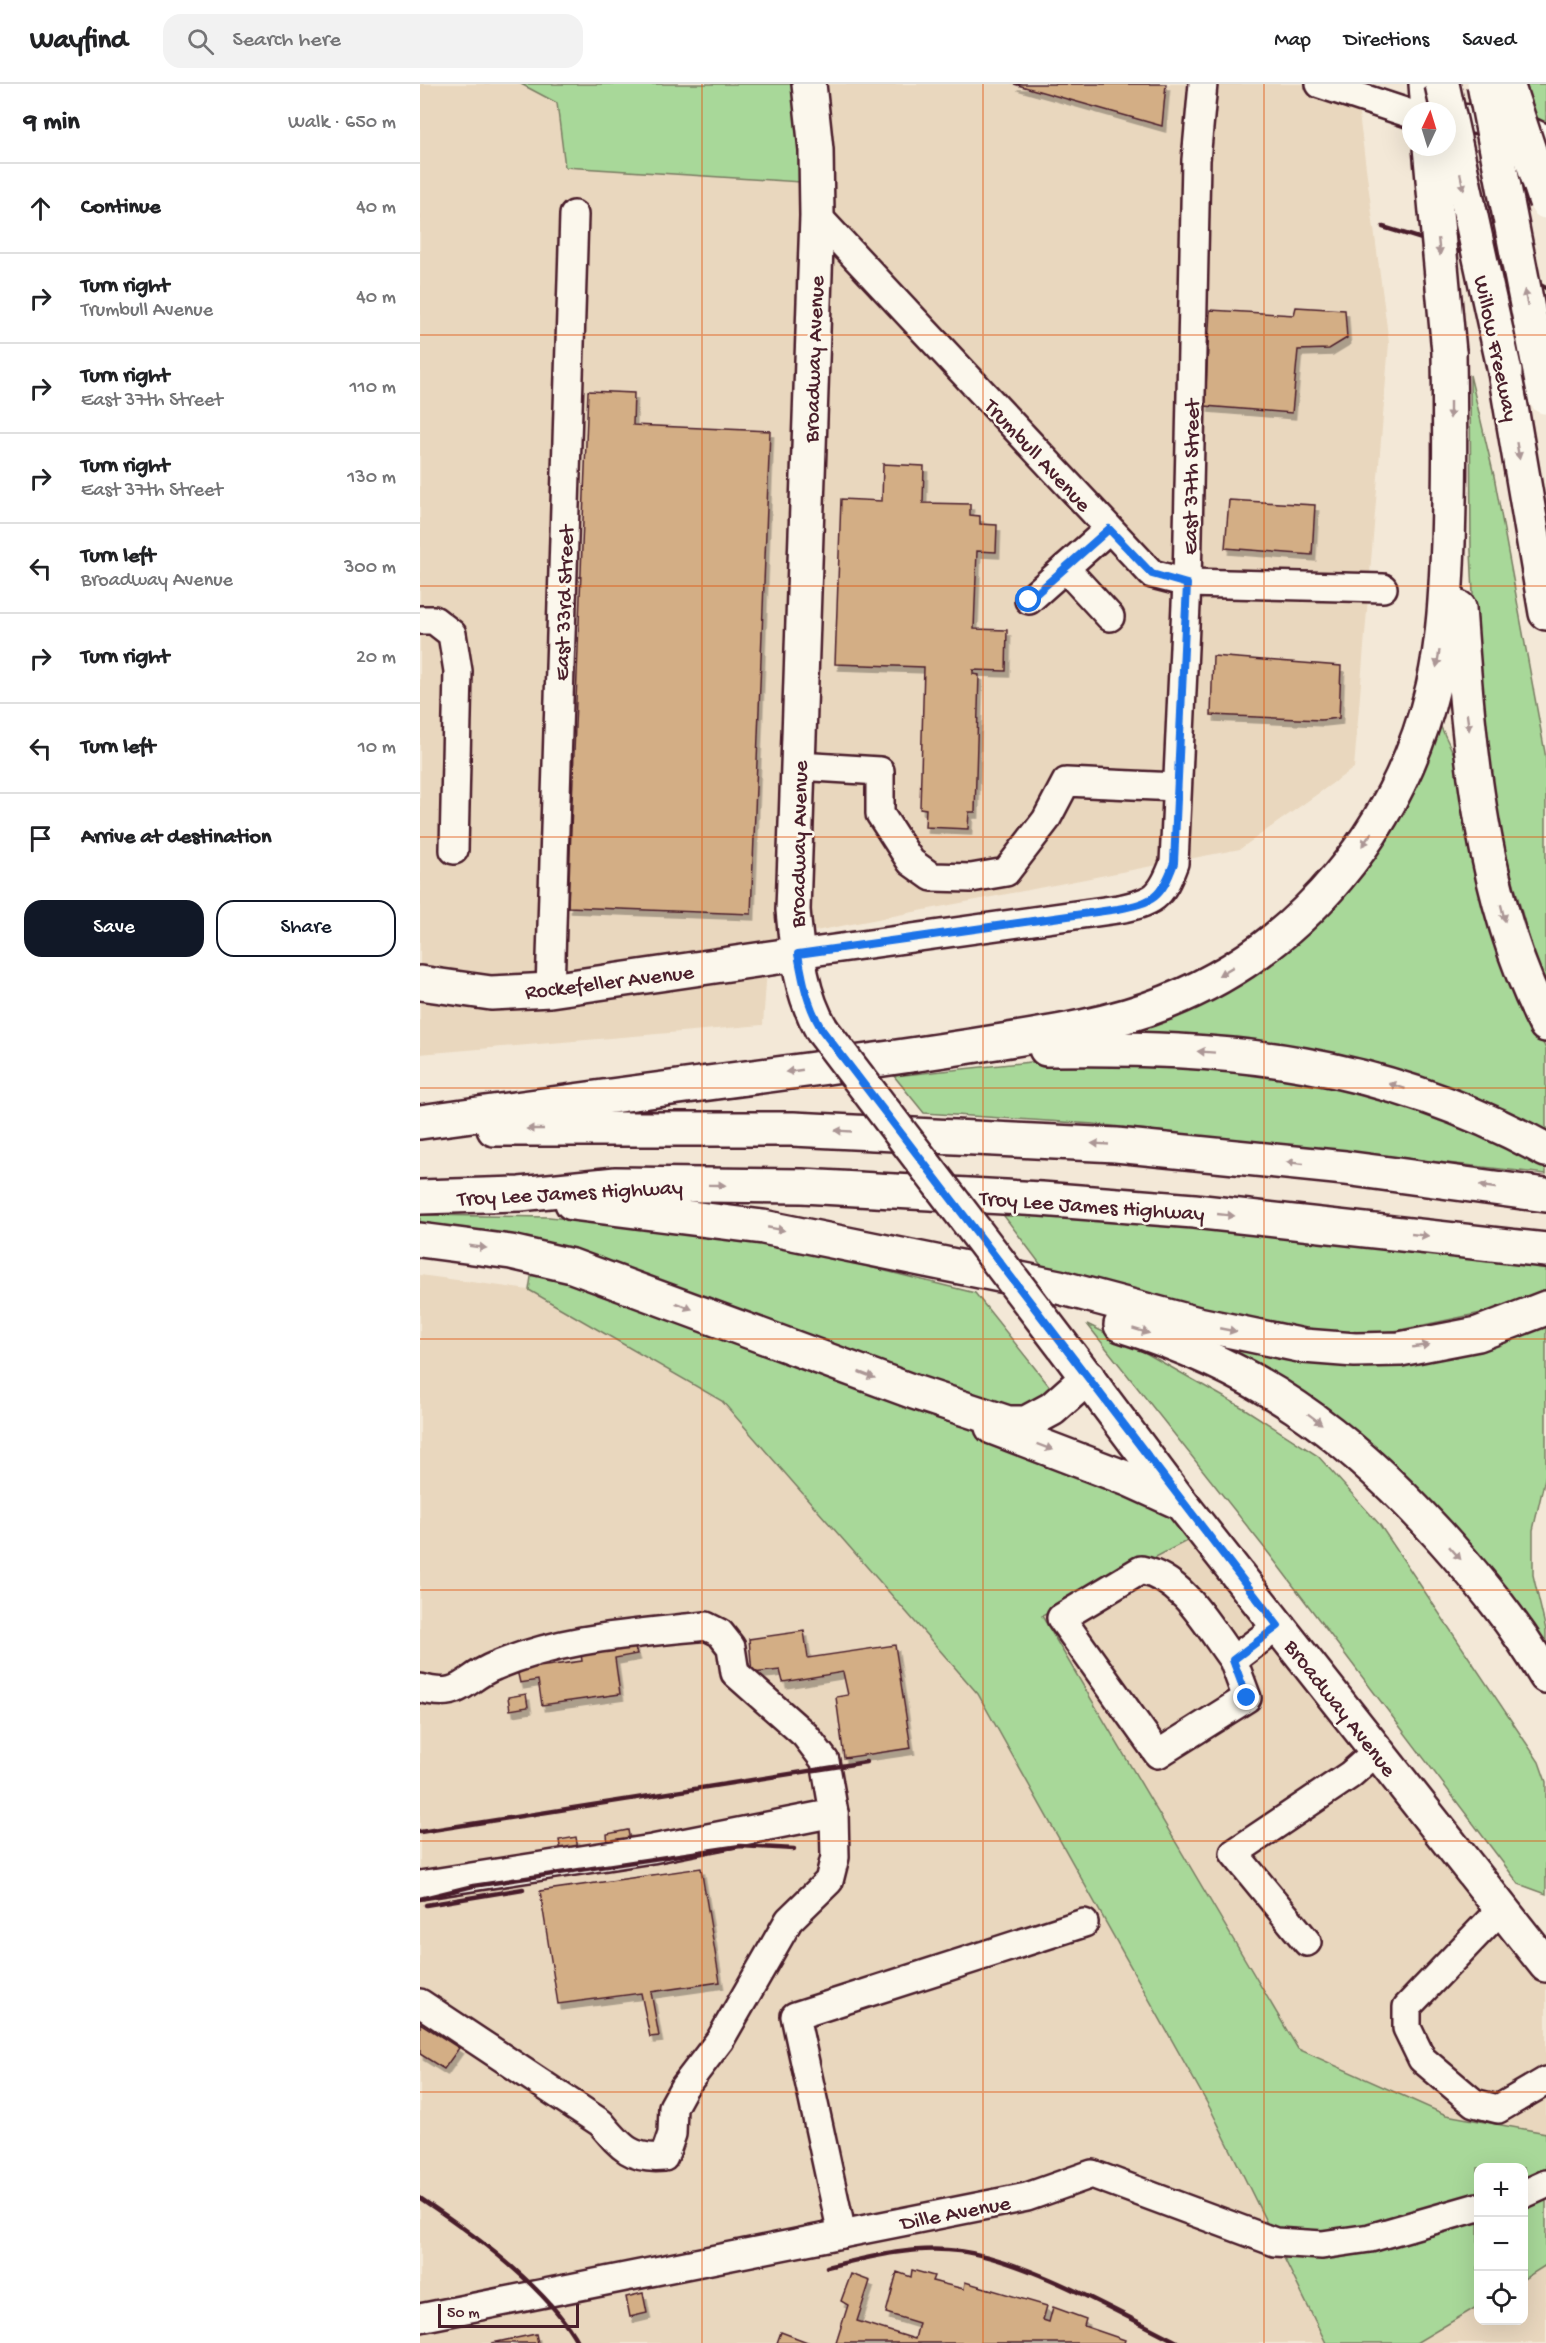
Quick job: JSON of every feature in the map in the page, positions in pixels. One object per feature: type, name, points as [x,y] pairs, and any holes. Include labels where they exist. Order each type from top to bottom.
[{"type":"main road","name":"Broadway Avenue","points":[[809,84],[816,150],[817,216],[793,910],[798,954],[810,1010],[822,1030],[1181,1503],[1546,1965]]},
{"type":"main road","points":[[1426,84],[1427,102]]},
{"type":"main road","name":"Willow Freeway","points":[[1442,84],[1505,372],[1546,613]]},
{"type":"main road","name":"Willow Freeway","points":[[1484,84],[1546,399]]},
{"type":"main road","points":[[1507,84],[1546,202]]},
{"type":"main road","points":[[420,1122],[894,1058],[1066,1031],[1125,1017],[1169,1002],[1231,970],[1295,922],[1334,882],[1380,822],[1399,786],[1433,688],[1445,599],[1450,475],[1449,352],[1432,156]]},
{"type":"main road","points":[[1450,475],[1467,715],[1480,805],[1506,925],[1527,987],[1546,1025]]},
{"type":"main road","name":"Rockefeller Avenue","points":[[420,983],[491,993],[550,990],[798,954]]},
{"type":"main road","points":[[894,1058],[1047,1049],[1212,1052],[1329,1068],[1382,1081],[1453,1105],[1546,1150]]},
{"type":"main road","points":[[420,1128],[794,1129],[1116,1145],[1345,1168],[1546,1195]]},
{"type":"main road","name":"Troy Lee James Highway","points":[[420,1197],[520,1194],[582,1205],[626,1197],[802,1186],[1041,1199],[1194,1211],[1546,1250]]},
{"type":"main road","points":[[626,1197],[1059,1287],[1198,1324],[1304,1346],[1355,1350],[1400,1349],[1488,1331],[1546,1308]]},
{"type":"main road","points":[[420,1240],[511,1252],[572,1266],[914,1392],[1008,1423],[1026,1423],[1052,1408],[1078,1365]]},
{"type":"main road","points":[[885,1251],[1163,1338],[1253,1379],[1302,1409],[1351,1447],[1397,1489],[1506,1611],[1546,1676]]},
{"type":"main road","points":[[914,1392],[1006,1433],[1118,1475],[1181,1503]]},
{"type":"street","name":"East 37th Street","points":[[798,954],[1118,909],[1155,899],[1166,886],[1174,863],[1187,584],[1196,160],[1203,84]]},
{"type":"street","points":[[1320,84],[1402,111]]},
{"type":"street","points":[[1456,118],[1510,122],[1546,139]]},
{"type":"street","name":"East 33rd Street","points":[[550,990],[574,215]]},
{"type":"street","name":"Trumbull Avenue","points":[[817,216],[1152,574],[1187,584],[1383,588]]},
{"type":"street","points":[[1029,600],[1109,529]]},
{"type":"street","points":[[1065,568],[1110,616]]},
{"type":"street","points":[[420,620],[434,620],[452,634],[458,671],[454,850]]},
{"type":"street","points":[[798,766],[880,771],[880,814],[911,862],[932,877],[971,878],[1006,872],[1046,820],[1066,782],[1177,787]]},
{"type":"street","points":[[1141,1570],[1157,1573],[1183,1593],[1233,1660],[1247,1698],[1158,1754],[1061,1618],[1141,1570]]},
{"type":"street","points":[[420,1688],[455,1691],[494,1666],[572,1642],[614,1634],[706,1626],[720,1633],[731,1647],[735,1674],[805,1735],[825,1761],[834,1813],[835,1857],[829,1881],[789,1920],[720,2040],[684,2087],[673,2107],[672,2134],[664,2157],[645,2159],[620,2146],[593,2117],[420,2003]]},
{"type":"street","points":[[1233,1660],[1278,1626]]},
{"type":"street","points":[[1307,1942],[1234,1853],[1350,1775],[1377,1751]]},
{"type":"street","points":[[420,1885],[652,1849],[834,1813]]},
{"type":"street","points":[[1501,1909],[1407,2007],[1407,2028],[1422,2059],[1474,2103],[1498,2109],[1546,2081]]},
{"type":"street","points":[[842,2234],[795,2016],[1084,1923]]},
{"type":"street","name":"Dille Avenue","points":[[420,2318],[1027,2197],[1092,2174],[1275,2242],[1322,2245],[1370,2238],[1474,2208]]},
{"type":"street","points":[[1528,2192],[1546,2184]]},
{"type":"shaded area","points":[[420,84],[1355,84],[1389,343],[1354,768],[1240,849],[769,940],[763,1025],[420,1054]]},
{"type":"shaded area","points":[[420,1275],[529,1290],[722,1401],[978,1694],[1211,2110],[1326,2343],[420,2343]]},
{"type":"shaded area","points":[[1204,1532],[1546,1965],[1546,2133],[1446,2115],[1298,2049],[1042,1616]]},
{"type":"shaded area","points":[[1546,2265],[1546,2343],[1416,2343],[1474,2308],[1474,2325],[1528,2325],[1528,2276]]},
{"type":"green space","points":[[521,84],[809,84],[816,183],[565,167],[557,103]]},
{"type":"green space","points":[[1512,84],[1546,84],[1546,139]]},
{"type":"green space","points":[[1470,375],[1494,476],[1546,758],[1546,999],[1502,841],[1478,701],[1471,551]]},
{"type":"green space","points":[[1439,723],[1459,765],[1524,1004],[1546,1049],[1546,1135],[1456,1092],[1341,1054],[1136,1036],[1137,1023],[1288,944]]},
{"type":"green space","points":[[1050,1060],[1213,1064],[1287,1076],[1426,1108],[1546,1165],[1546,1174],[1094,1124],[924,1113],[894,1076]]},
{"type":"green space","points":[[992,1200],[1546,1257],[1546,1290],[1495,1310],[1371,1334],[1268,1325],[1044,1269]]},
{"type":"green space","points":[[420,1215],[549,1217],[751,1238],[975,1293],[1050,1387],[1046,1400],[1021,1415],[420,1225]]},
{"type":"green space","points":[[534,1257],[914,1392],[1204,1532],[1042,1616],[1298,2049],[1446,2115],[1546,2133],[1546,2265],[1528,2276],[1528,2163],[1474,2163],[1474,2308],[1416,2343],[1326,2343],[1211,2110],[978,1694],[722,1401],[529,1290]]},
{"type":"green space","points":[[1087,1324],[1144,1352],[1245,1409],[1318,1456],[1380,1525],[1539,1762],[1546,1782],[1546,1894],[1519,1884],[1270,1555]]},
{"type":"green space","points":[[1546,1324],[1546,1474],[1533,1530],[1533,1575],[1546,1630],[1546,1651],[1288,1385],[1219,1343],[1458,1353],[1522,1336]]},
{"type":"building","points":[[1014,84],[1166,84],[1162,126]]},
{"type":"building","points":[[1296,307],[1345,310],[1347,338],[1329,349],[1298,350],[1292,413],[1205,406],[1210,310],[1294,315]]},
{"type":"building","points":[[588,391],[634,393],[633,425],[770,431],[751,914],[568,907]]},
{"type":"building","points":[[883,464],[924,466],[923,503],[970,504],[970,515],[980,516],[980,524],[997,525],[996,552],[977,551],[974,629],[1007,630],[1006,671],[973,670],[973,674],[979,675],[975,812],[969,812],[968,829],[925,827],[926,809],[920,808],[924,667],[835,664],[841,499],[882,501]]},
{"type":"building","points":[[1229,500],[1315,505],[1312,555],[1225,548]]},
{"type":"building","points":[[1213,656],[1341,666],[1339,718],[1321,720],[1211,715]]},
{"type":"building","points":[[804,1631],[808,1658],[895,1645],[911,1748],[844,1758],[836,1697],[848,1695],[843,1672],[783,1682],[780,1670],[752,1673],[749,1639]]},
{"type":"building","points":[[634,1645],[637,1654],[615,1658],[620,1694],[542,1705],[538,1680],[520,1683],[517,1670],[582,1661],[580,1647]]},
{"type":"building","points":[[526,1694],[528,1707],[510,1710],[508,1697]]},
{"type":"building","points":[[628,1830],[630,1841],[608,1845],[607,1834]]},
{"type":"building","points":[[576,1837],[579,1856],[562,1859],[559,1840]]},
{"type":"building","points":[[701,1868],[720,1982],[651,1992],[659,2036],[650,2037],[641,1993],[558,2004],[540,1891]]},
{"type":"building","points":[[420,2023],[459,2048],[444,2069],[420,2054]]},
{"type":"building","points":[[912,2270],[934,2276],[932,2281],[964,2289],[965,2282],[1047,2306],[1043,2320],[1049,2322],[1053,2307],[1086,2319],[1084,2326],[1125,2340],[1124,2343],[836,2343],[848,2305],[841,2301],[851,2274],[870,2281],[857,2321],[915,2339],[919,2323],[886,2313],[897,2272],[911,2277]]},
{"type":"building","points":[[643,2293],[647,2313],[630,2317],[626,2297]]},
{"type":"building","points":[[781,2332],[810,2343],[777,2343]]},
{"type":"building","points":[[536,2334],[538,2343],[492,2343]]},
{"type":"railway","points":[[1383,227],[1486,261],[1546,288]]},
{"type":"railway","points":[[420,1832],[866,1762]]},
{"type":"railway","points":[[420,1899],[473,1886],[740,1846],[794,1849]]},
{"type":"railway","points":[[426,1905],[523,1889]]},
{"type":"railway","points":[[420,2198],[462,2227],[529,2282],[565,2323],[578,2343]]},
{"type":"railway","points":[[827,2267],[909,2251],[959,2251],[985,2256],[1071,2289],[1179,2343]]},
{"type":"route","points":[[1029,600],[1109,529],[1152,574],[1187,584],[1174,863],[1166,886],[1155,899],[1118,909],[798,954],[804,991],[810,1010],[822,1030],[1088,1377],[1181,1503],[1278,1626],[1233,1660],[1247,1698]]}]
